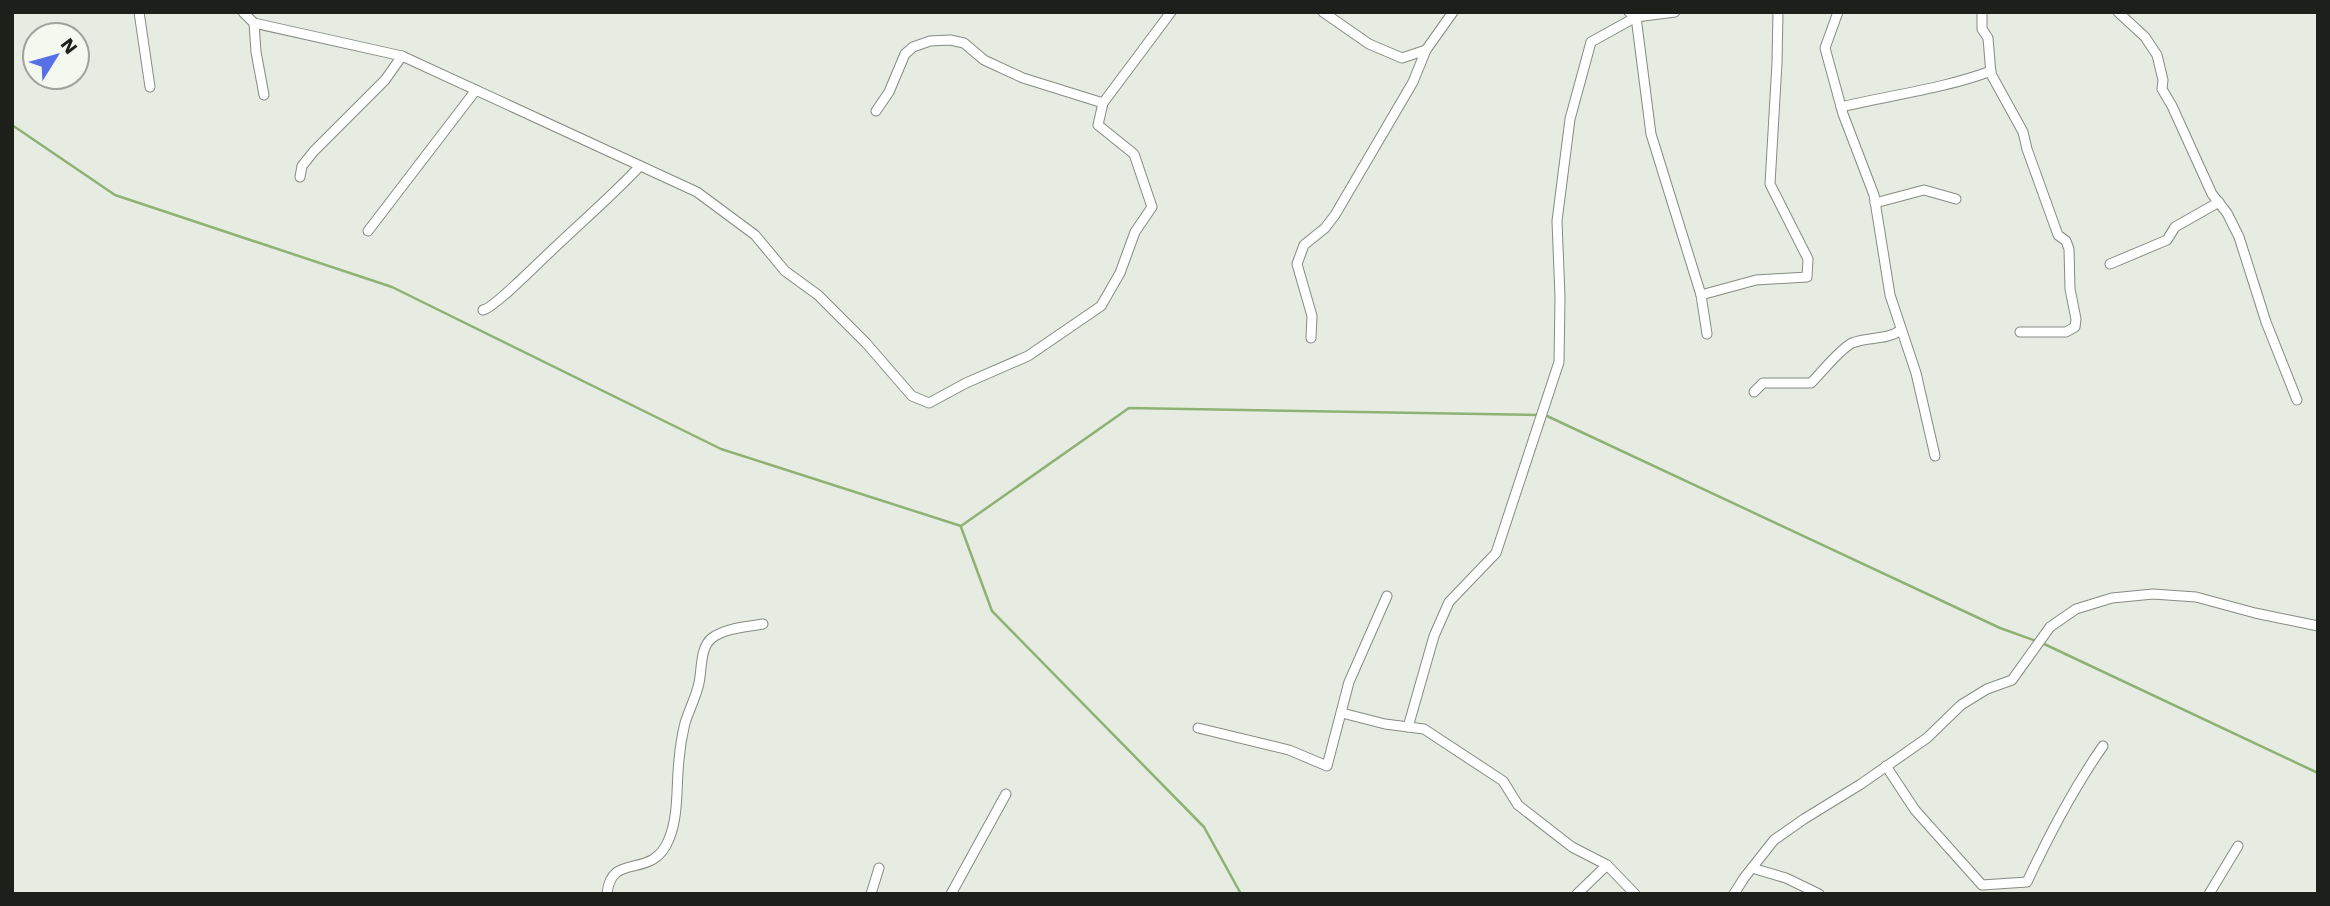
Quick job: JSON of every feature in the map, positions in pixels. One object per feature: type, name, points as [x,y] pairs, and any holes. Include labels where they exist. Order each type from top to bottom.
[{"type":"street","points":[[139,12],[150,87]]},
{"type":"street","points":[[243,12],[254,23],[402,56],[697,192],[755,234],[785,271],[818,295],[866,343],[912,396],[929,403],[965,383],[1028,356],[1101,306],[1121,273],[1135,232],[1152,207],[1134,155],[1098,125],[1103,103],[1171,12]]},
{"type":"street","points":[[1323,12],[1369,44],[1402,58],[1426,50]]},
{"type":"street","points":[[1311,338],[1312,316],[1297,264],[1304,245],[1325,228],[1335,215],[1413,82],[1426,50],[1453,12]]},
{"type":"street","points":[[1408,727],[1434,636],[1449,602],[1496,553],[1559,362],[1557,221],[1570,119],[1591,42],[1632,15],[1675,12]]},
{"type":"street","points":[[1701,295],[1756,280],[1807,277],[1808,259],[1770,184],[1778,12]]},
{"type":"street","points":[[1838,12],[1825,48],[1841,107],[1875,203],[1890,295],[1916,373],[1935,456]]},
{"type":"street","points":[[1982,12],[1982,29],[1988,38],[1991,71],[2023,132],[2058,235],[2066,241],[2069,249],[2075,327],[2066,332],[2020,332]]},
{"type":"street","points":[[2119,12],[2145,37],[2157,55],[2163,80],[2162,89],[2212,194],[2239,237],[2266,322],[2297,400]]},
{"type":"street","points":[[1632,15],[1651,134],[1701,295],[1707,334]]},
{"type":"street","points":[[254,23],[264,94]]},
{"type":"street","points":[[876,111],[889,92],[905,54],[913,47],[930,41],[950,40],[964,43],[984,60],[1023,78],[1103,103]]},
{"type":"street","points":[[300,177],[302,166],[314,151],[385,79],[402,56]]},
{"type":"street","points":[[1841,107],[1962,82],[1991,71]]},
{"type":"street","points":[[368,231],[476,90]]},
{"type":"street","points":[[484,310],[489,309],[525,277],[610,198],[640,166]]},
{"type":"street","points":[[1875,203],[1924,190],[1956,199]]},
{"type":"street","points":[[2110,264],[2167,240],[2175,227],[2219,202]]},
{"type":"street","points":[[1754,392],[1763,383],[1811,383],[1850,344],[1869,339],[1890,338],[1901,330]]},
{"type":"street","points":[[1734,894],[1774,840],[1927,738],[1961,705],[1987,689],[2012,680],[2050,627],[2076,609],[2112,598],[2153,594],[2196,597],[2255,613],[2318,625]]},
{"type":"street","points":[[1198,729],[1289,750],[1327,765],[1349,682],[1387,596]]},
{"type":"street","points":[[607,894],[608,881],[618,870],[646,864],[662,852],[670,839],[685,724],[698,687],[705,645],[711,638],[724,632],[763,624]]},
{"type":"street","points":[[1342,713],[1424,729],[1503,780],[1518,805],[1572,847],[1607,865],[1635,894]]},
{"type":"street","points":[[1886,766],[1915,810],[1982,885],[2027,882],[2076,785],[2103,746]]},
{"type":"street","points":[[951,894],[1006,794]]},
{"type":"street","points":[[2209,894],[2238,846]]},
{"type":"street","points":[[1577,894],[1607,865]]},
{"type":"street","points":[[870,894],[879,868]]},
{"type":"street","points":[[1752,868],[1786,878],[1819,894]]},
{"type":"waterway","points":[[12,125],[115,195],[392,287],[721,449],[961,526],[1129,408],[1540,415]]},
{"type":"waterway","points":[[1547,416],[2000,628],[2036,641]]},
{"type":"waterway","points":[[961,527],[992,611],[1204,827],[1241,894]]},
{"type":"waterway","points":[[2042,643],[2318,773]]}]
